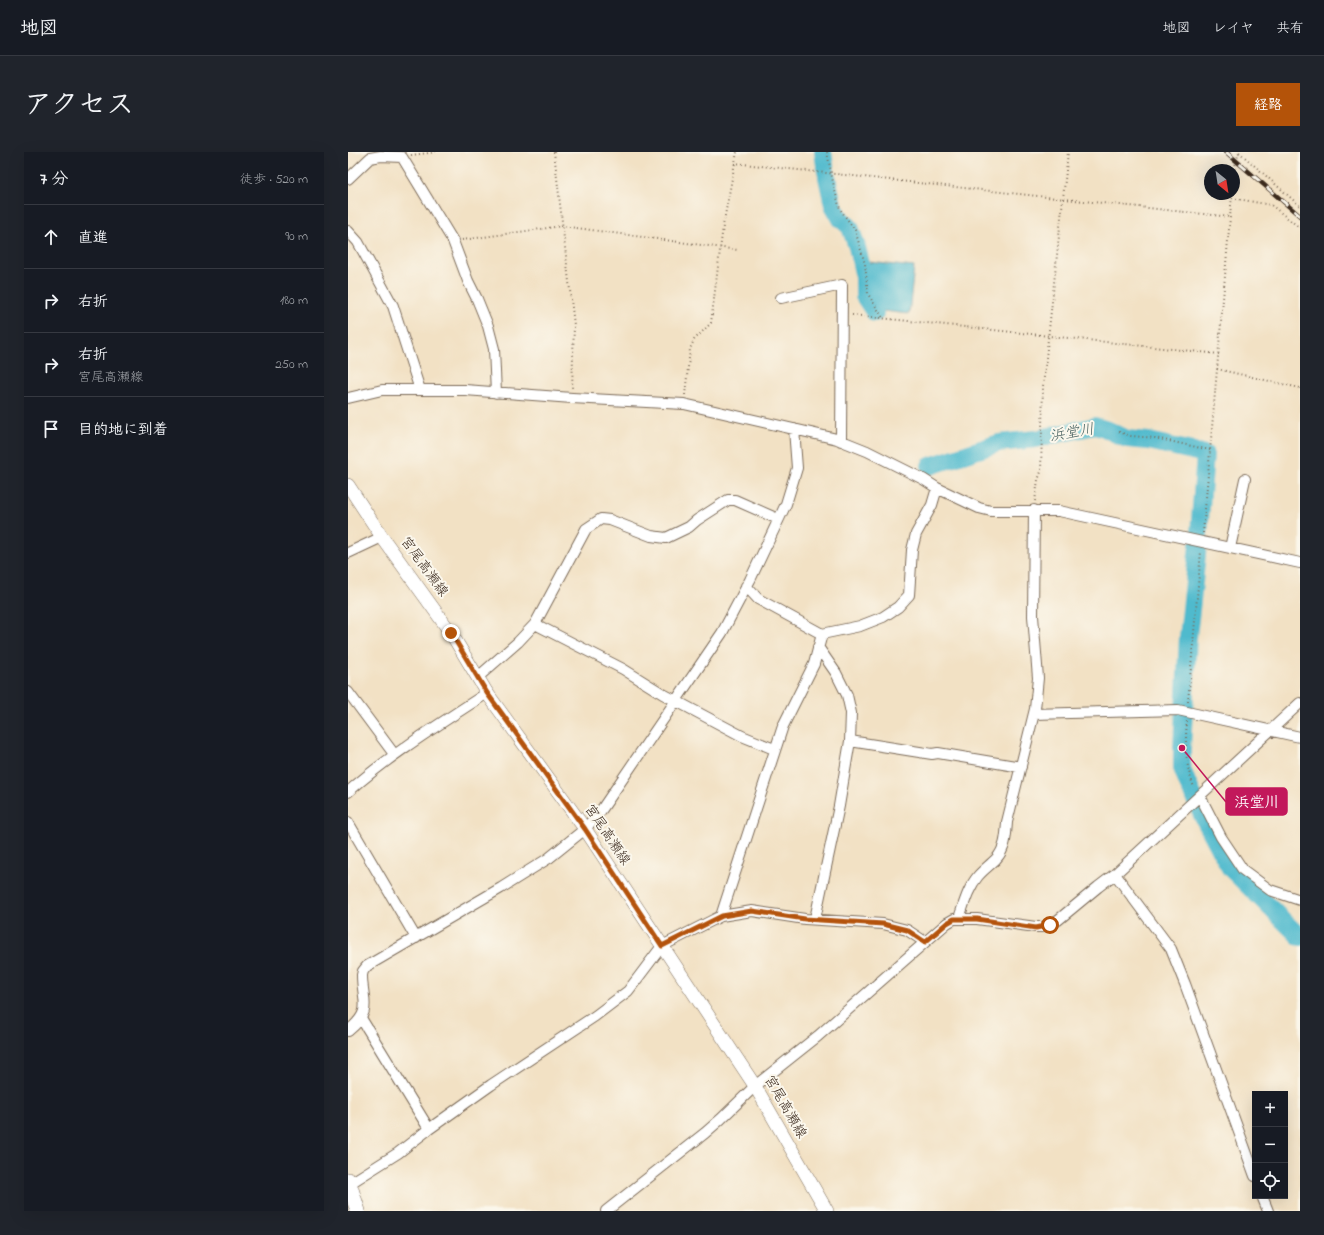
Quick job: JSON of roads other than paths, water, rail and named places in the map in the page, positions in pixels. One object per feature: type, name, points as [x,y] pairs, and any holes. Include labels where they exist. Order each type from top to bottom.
[{"type":"highway","points":[[349,1182],[358,1211]]},
{"type":"main road","name":"宮尾高瀬線","points":[[348,485],[382,537],[451,633],[487,693],[585,829],[755,1086],[827,1211]]},
{"type":"street","points":[[348,179],[370,158],[395,155],[453,241],[490,332],[494,349],[496,392]]},
{"type":"street","points":[[348,231],[358,242],[392,306],[420,390]]},
{"type":"street","points":[[781,298],[842,285],[841,441]]},
{"type":"street","points":[[348,398],[382,390],[465,390],[684,404],[841,441],[867,451],[937,488],[979,508],[991,511],[1059,511],[1300,563]]},
{"type":"street","points":[[348,1031],[361,1018],[364,1011],[365,1004],[362,982],[363,971],[367,966],[501,888],[549,858],[585,829],[602,809],[722,633],[746,586],[786,504],[797,468],[794,429]]},
{"type":"street","points":[[1230,548],[1246,479]]},
{"type":"street","points":[[746,586],[758,599],[822,634],[860,626],[883,617],[898,607],[909,595],[914,539],[932,505],[937,488]]},
{"type":"street","points":[[478,677],[518,642],[535,624],[586,529],[601,519],[610,520],[651,536],[666,538],[689,527],[697,520],[728,500],[735,500],[778,519]]},
{"type":"street","points":[[960,918],[971,887],[978,876],[1003,850],[1008,822],[1034,714],[1038,678],[1034,616],[1034,510]]},
{"type":"street","points":[[348,553],[382,537]]},
{"type":"street","points":[[535,624],[623,669],[663,694],[742,736],[774,750]]},
{"type":"street","points":[[722,916],[774,750],[783,726],[814,664],[822,634]]},
{"type":"street","points":[[815,918],[839,806],[850,741],[851,713],[847,694],[836,673],[818,647]]},
{"type":"street","points":[[348,692],[394,754]]},
{"type":"street","points":[[348,792],[394,754],[487,693]]},
{"type":"street","points":[[606,1211],[721,1120],[755,1086],[818,1036],[947,923],[954,919],[960,918],[977,919],[1036,928],[1044,927],[1058,920],[1115,874],[1300,704]]},
{"type":"street","points":[[1034,714],[1184,711],[1300,736]]},
{"type":"street","points":[[850,741],[932,754],[938,753],[1021,767]]},
{"type":"street","points":[[1197,798],[1243,870],[1270,890],[1300,900]]},
{"type":"street","points":[[348,822],[416,938]]},
{"type":"street","points":[[1115,874],[1171,949],[1252,1168]]},
{"type":"street","points":[[349,1182],[398,1153],[504,1076],[595,1016],[628,991],[662,946],[722,916],[752,911],[805,919],[815,918],[883,924],[898,926],[914,933],[925,942]]},
{"type":"street","points":[[361,1018],[429,1129]]},
{"type":"street","points":[[1263,1199],[1268,1211]]},
{"type":"water","points":[[869,262],[914,267],[909,314],[883,311],[870,291]]},
{"type":"waterway","name":"浜堂川","points":[[823,152],[826,172]]},
{"type":"waterway","name":"浜堂川","points":[[827,177],[833,205],[841,219],[850,227],[857,247],[864,277],[864,296],[875,313]]},
{"type":"waterway","name":"浜堂川","points":[[930,466],[999,443],[1036,439],[1095,426],[1127,439],[1149,441],[1205,454],[1199,534]]},
{"type":"waterway","name":"浜堂川","points":[[1198,545],[1188,637],[1182,768],[1203,817],[1230,868],[1300,937]]},
{"type":"railway","points":[[1226,152],[1300,216]]},
{"type":"place","name":"浜堂川","points":[[1182,748]]}]
